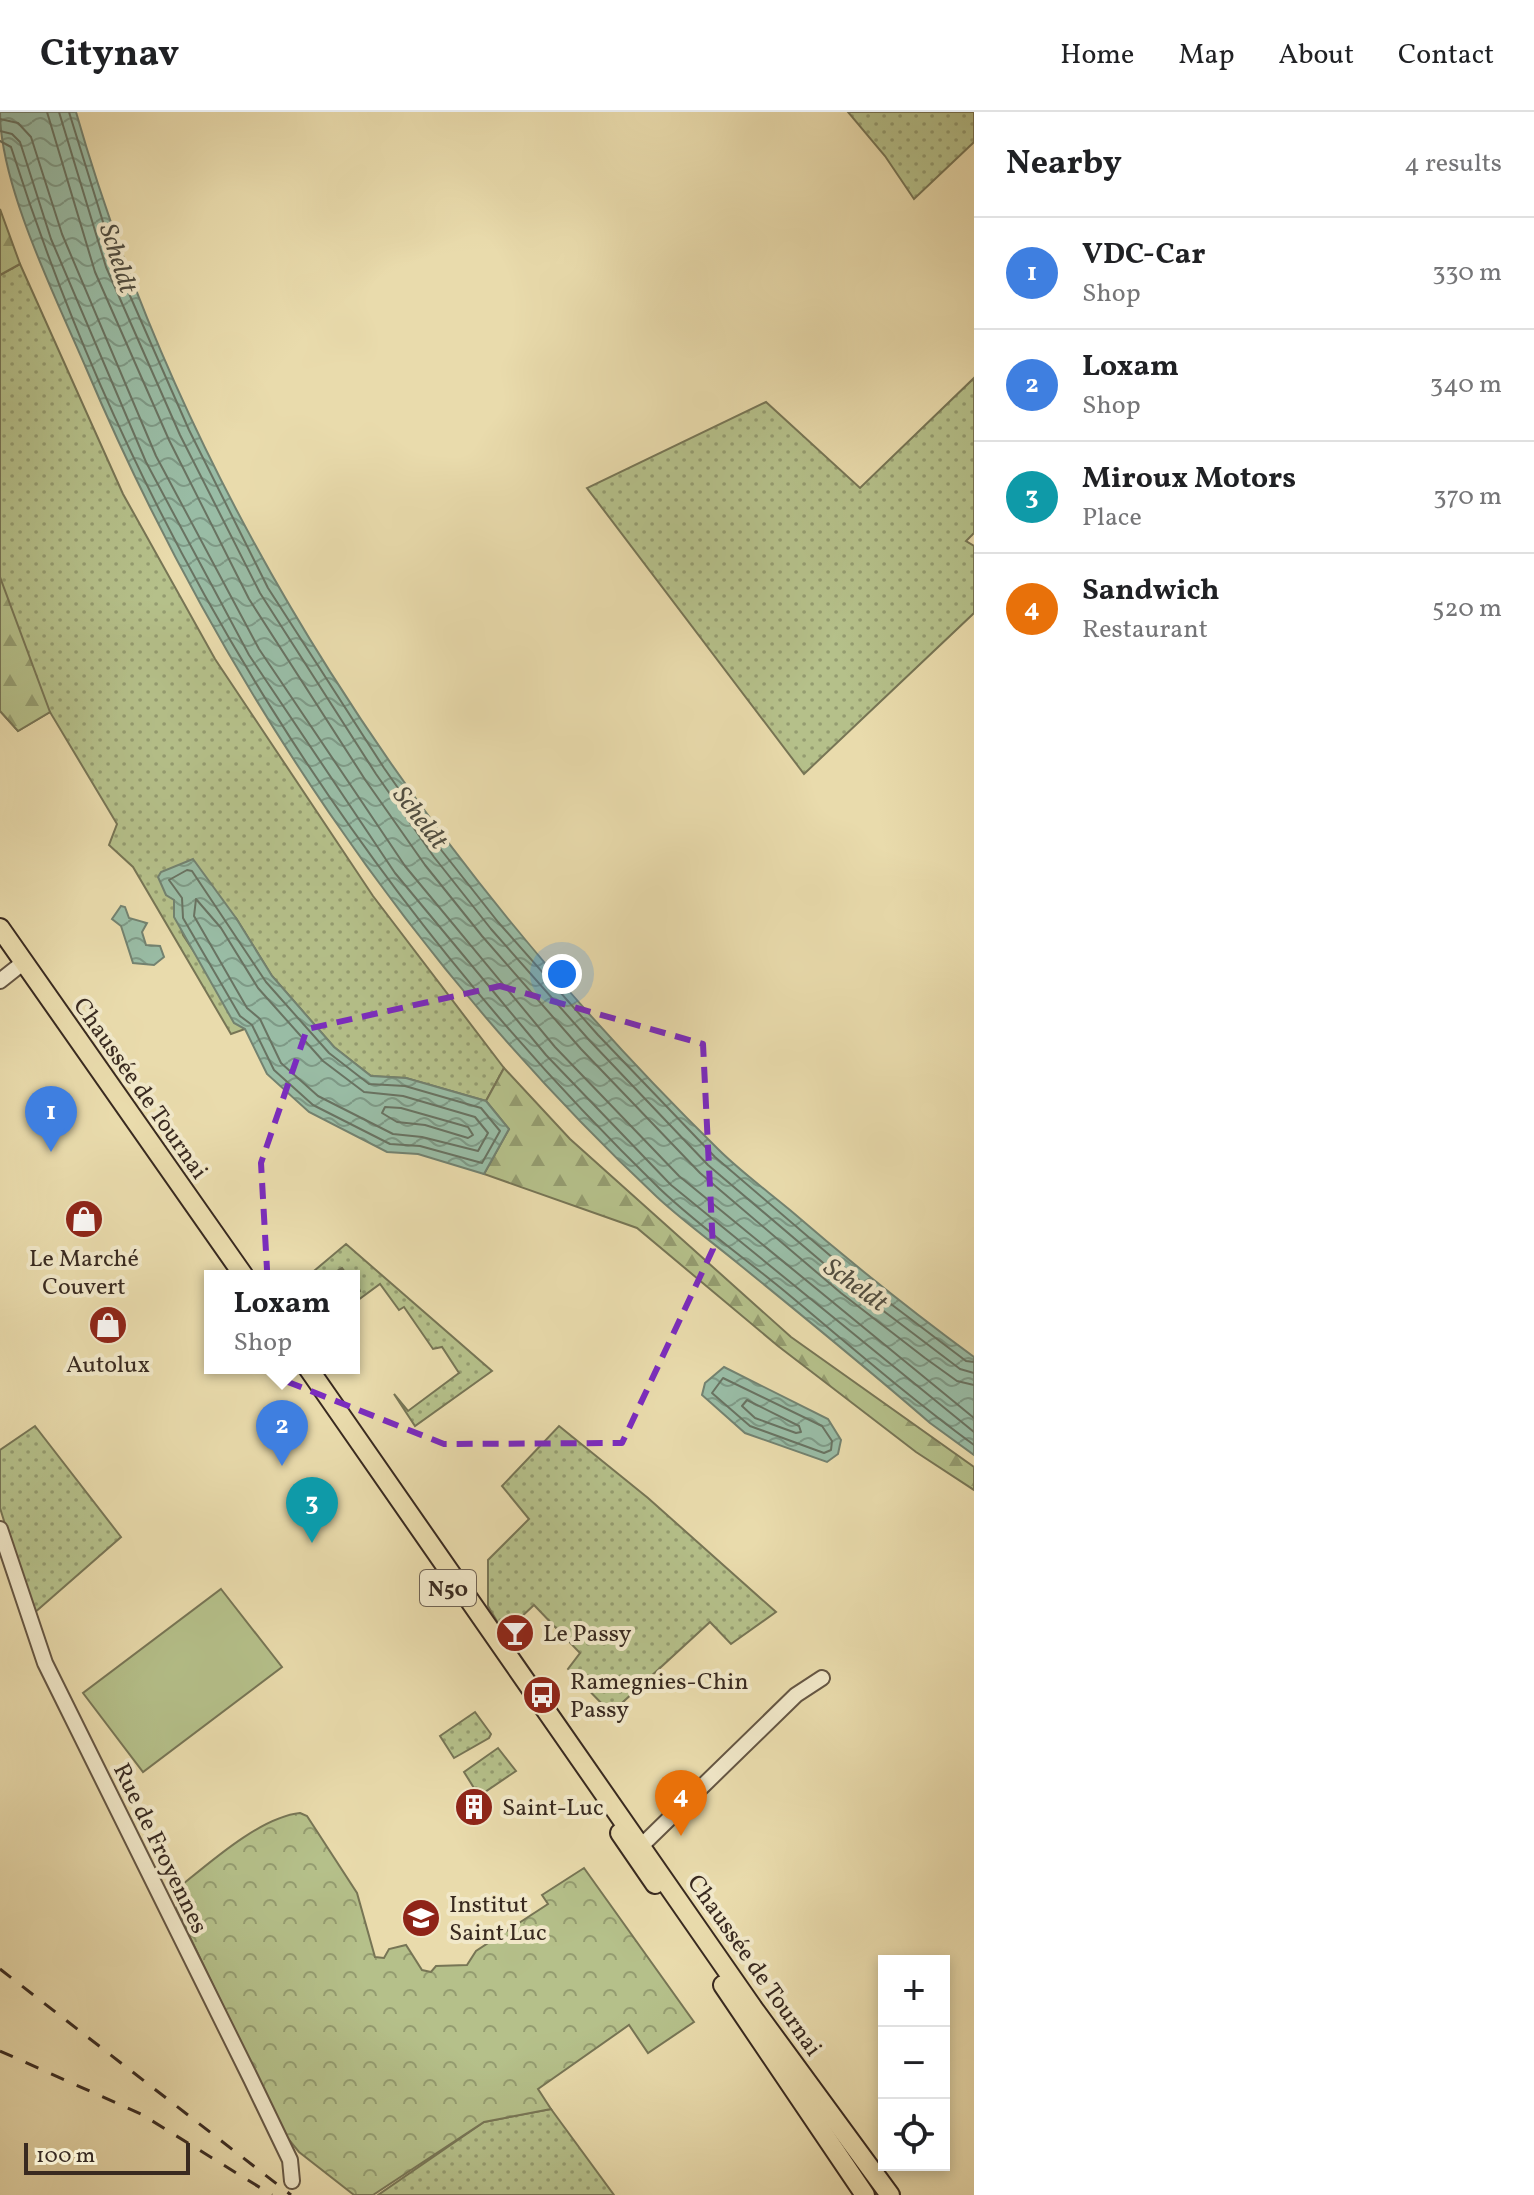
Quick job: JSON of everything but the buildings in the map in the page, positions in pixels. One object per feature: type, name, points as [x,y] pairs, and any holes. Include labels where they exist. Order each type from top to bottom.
[{"type":"main road","name":"Chaussée de Tournai","points":[[0,928],[20,966],[226,1270]]},
{"type":"main road","name":"Chaussée de Tournai","points":[[0,947],[20,966],[240,1270]]},
{"type":"main road","name":"Chaussée de Tournai","points":[[299,1374],[890,2195]]},
{"type":"main road","name":"Chaussée de Tournai","points":[[312,1374],[639,1849],[865,2195]]},
{"type":"street","points":[[0,981],[20,966]]},
{"type":"street","name":"Rue de Froyennes","points":[[0,1529],[45,1663],[290,2160],[292,2181]]},
{"type":"street","points":[[639,1849],[796,1695],[822,1678]]},
{"type":"highlighted area","points":[[500,986],[703,1044],[713,1249],[622,1443],[444,1444],[273,1376],[261,1163],[307,1029]]},
{"type":"green space","points":[[848,112],[974,112],[974,142],[914,199],[885,156]]},
{"type":"green space","points":[[0,209],[20,264],[0,275]]},
{"type":"green space","points":[[20,264],[123,494],[215,659],[373,896],[504,1068],[486,1101],[406,1078],[371,1076],[334,1047],[272,976],[236,918],[174,900],[183,935],[245,1029],[231,1034],[133,867],[109,845],[117,824],[50,712],[18,731],[0,711],[0,275]]},
{"type":"green space","points":[[974,378],[974,533],[966,541],[974,546],[974,613],[804,774],[587,488],[766,402],[860,488]]},
{"type":"green space","points":[[0,577],[50,712],[18,731],[0,711]]},
{"type":"green space","points":[[504,1068],[570,1139],[791,1337],[974,1467],[974,1490],[916,1452],[778,1346],[637,1228],[484,1174],[509,1129],[486,1101]]},
{"type":"green space","points":[[346,1244],[492,1371],[415,1426],[394,1394],[408,1411],[459,1373],[442,1347],[433,1349],[404,1307],[399,1310],[380,1284],[360,1299],[360,1270],[315,1270]]},
{"type":"green space","points":[[35,1426],[121,1537],[33,1614],[0,1508],[0,1450]]},
{"type":"green space","points":[[559,1426],[648,1498],[776,1612],[731,1644],[710,1622],[611,1713],[568,1669],[580,1653],[534,1605],[504,1633],[488,1606],[488,1560],[529,1519],[502,1486]]},
{"type":"green space","points":[[221,1589],[282,1667],[143,1772],[83,1693]]},
{"type":"green space","points":[[475,1712],[491,1734],[454,1758],[440,1736]]},
{"type":"green space","points":[[498,1748],[516,1771],[479,1796],[464,1772]]},
{"type":"green space","points":[[300,1813],[307,1816],[357,1893],[375,1957],[384,1958],[389,1949],[406,1945],[422,1970],[431,1972],[436,1966],[467,1965],[476,1951],[548,1904],[542,1895],[584,1868],[694,2022],[648,2053],[629,2025],[538,2089],[551,2109],[484,2122],[373,2195],[354,2195],[299,2152],[285,2135],[177,1910],[177,1889],[219,1855],[268,1823]]},
{"type":"green space","points":[[551,2109],[614,2195],[378,2195],[484,2122]]},
{"type":"water","name":"Scheldt","points":[[0,112],[76,112],[124,258],[183,401],[252,538],[330,671],[416,799],[510,922],[611,1038],[718,1149],[857,1267],[974,1357],[974,1455],[930,1423],[657,1197],[567,1108],[483,1014],[403,915],[329,812],[260,705],[196,596],[138,483],[32,242],[9,173]]},
{"type":"water","points":[[193,859],[236,918],[272,976],[334,1047],[371,1076],[406,1078],[486,1101],[509,1129],[484,1174],[418,1154],[387,1152],[309,1112],[267,1074],[245,1029],[234,1023],[174,917],[174,900],[166,895],[158,877],[161,872]]},
{"type":"water","points":[[121,906],[125,907],[129,918],[147,923],[142,932],[146,945],[160,946],[164,957],[154,965],[133,963],[121,926],[112,919]]},
{"type":"water","points":[[724,1367],[828,1419],[841,1440],[838,1454],[827,1462],[745,1433],[702,1395],[705,1383]]},
{"type":"railway","points":[[0,1969],[291,2195]]},
{"type":"railway","points":[[0,2051],[141,2114],[272,2195]]},
{"type":"place","name":"VDC-Car","points":[[51,1152]]},
{"type":"place","name":"Le Marché Couvert","points":[[84,1219]]},
{"type":"place","name":"Autolux","points":[[108,1325]]},
{"type":"place","name":"Loxam","points":[[282,1466]]},
{"type":"place","name":"Miroux Motors","points":[[312,1543]]},
{"type":"place","name":"Le Passy","points":[[515,1633]]},
{"type":"place","name":"Ramegnies-Chin Passy","points":[[542,1695]]},
{"type":"place","name":"Saint-Luc","points":[[474,1807]]},
{"type":"place","name":"Sandwich","points":[[681,1836]]},
{"type":"place","name":"Institut Saint Luc","points":[[421,1918]]}]
